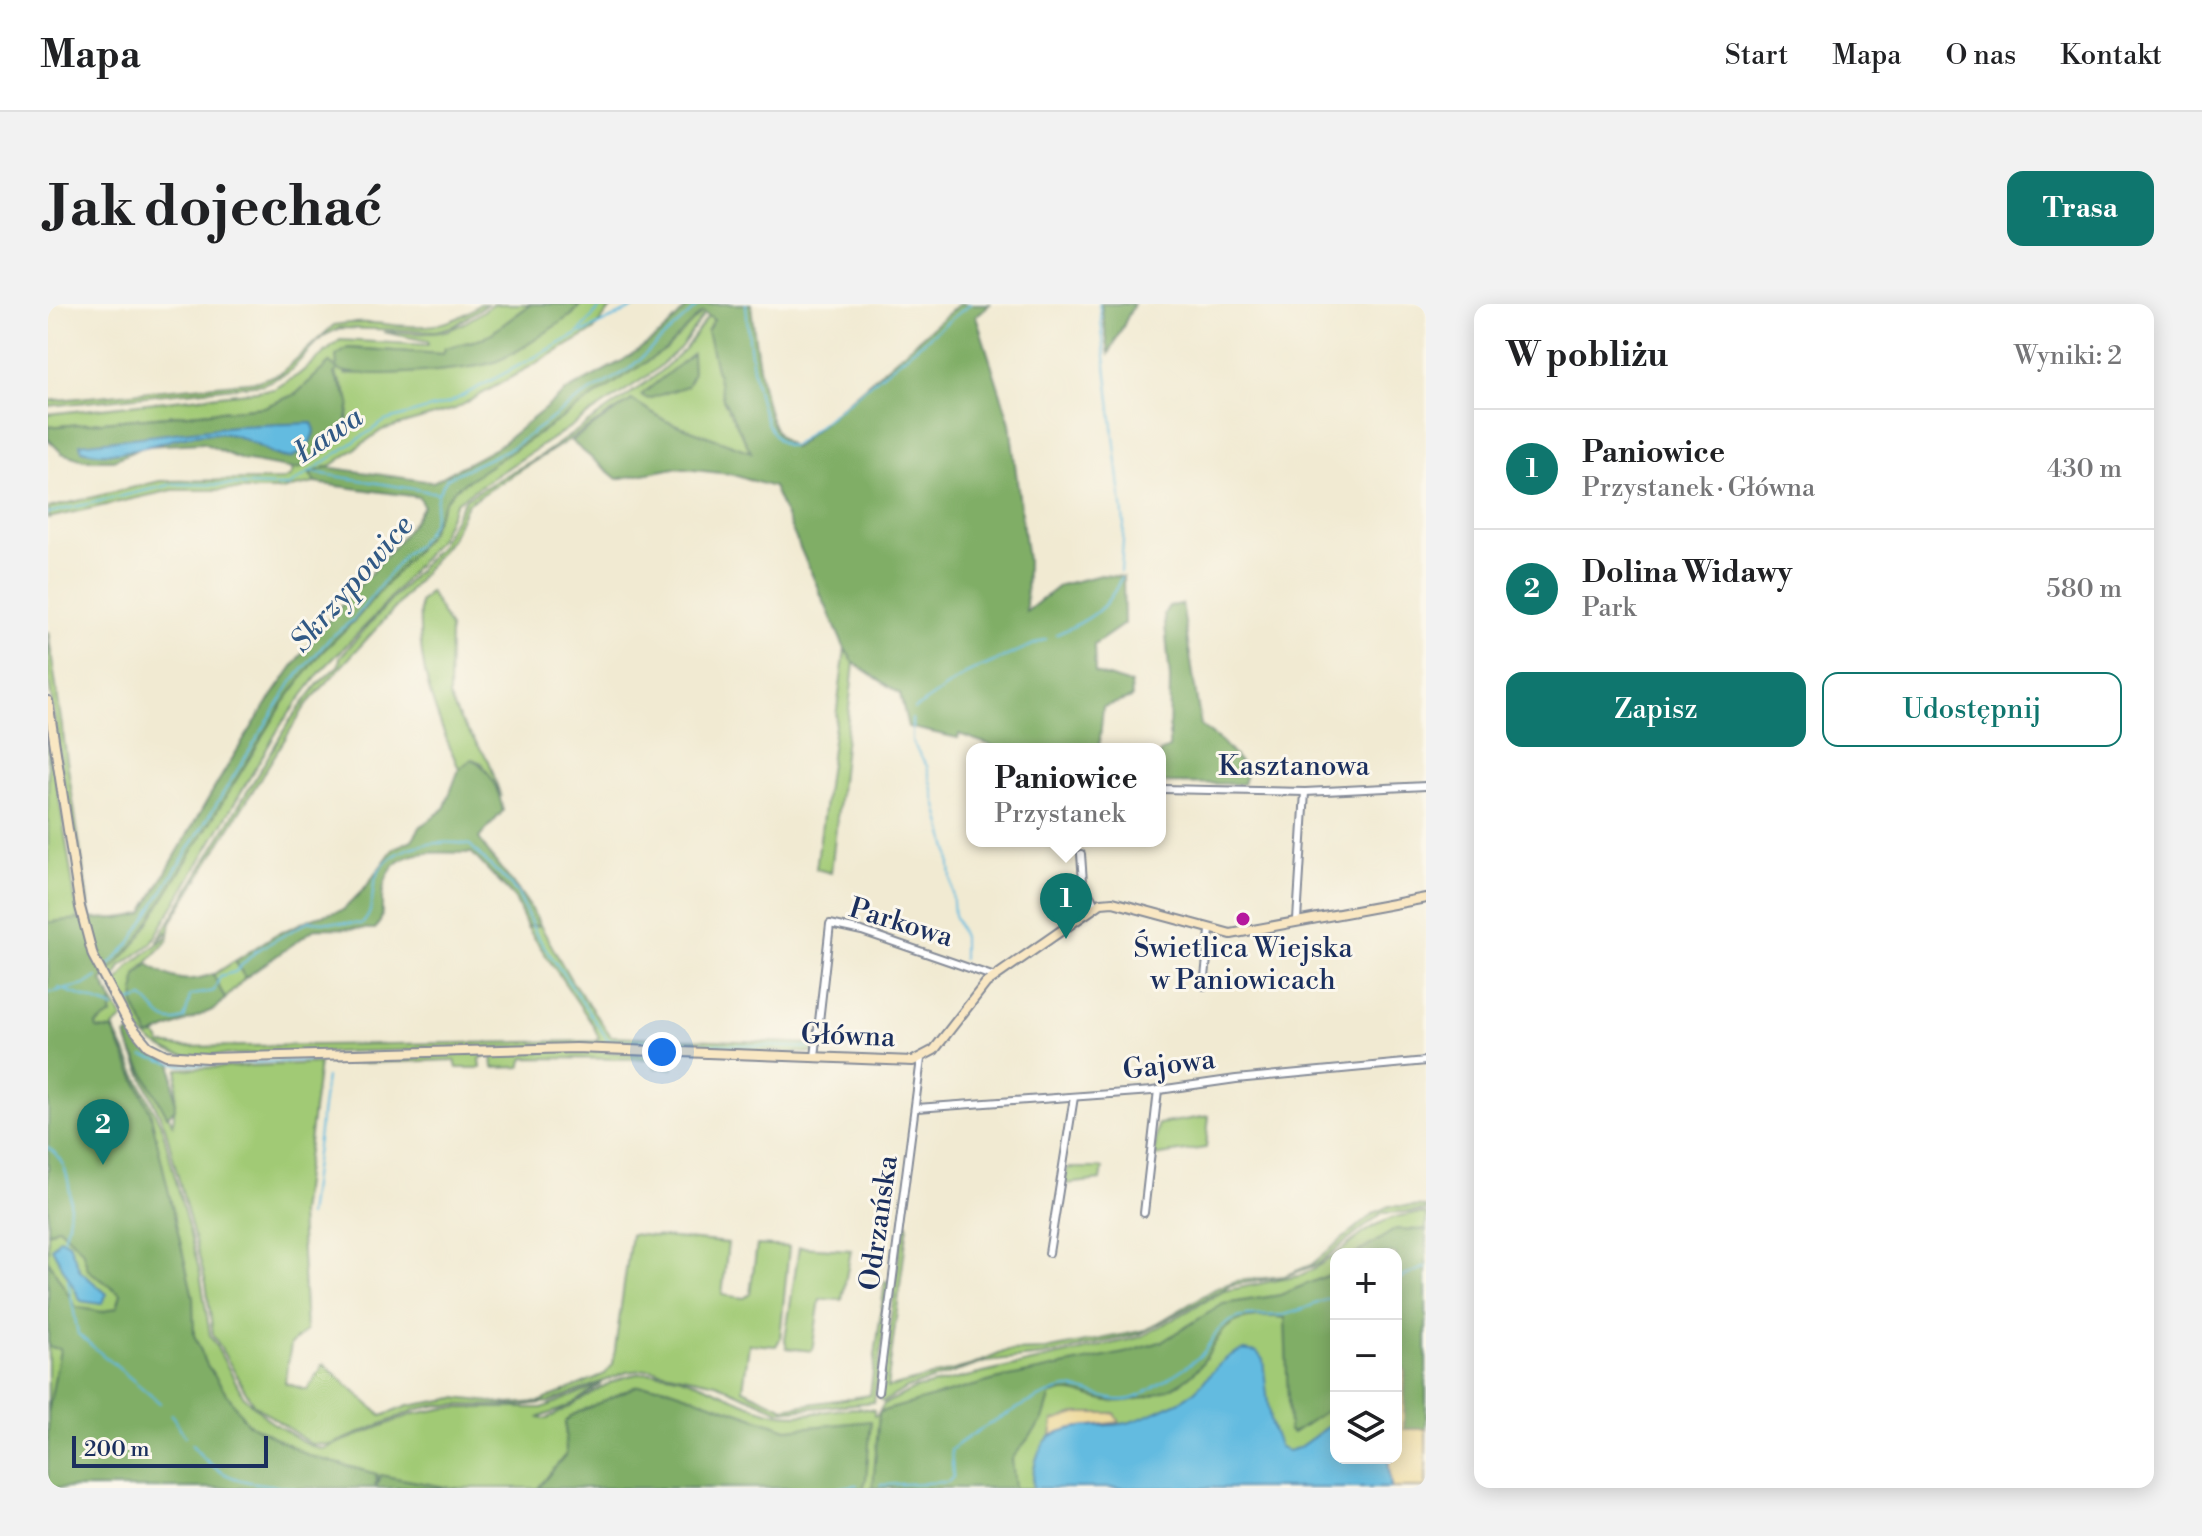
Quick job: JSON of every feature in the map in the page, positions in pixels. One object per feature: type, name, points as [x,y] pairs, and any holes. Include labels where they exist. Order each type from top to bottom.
[{"type":"street","name":"Główna","points":[[48,701],[80,907],[99,968],[134,1031],[156,1052],[184,1058],[576,1048],[921,1059],[934,1050],[978,991],[1067,929],[1095,905]]},
{"type":"street","name":"Kasztanowa","points":[[1166,789],[1305,792],[1426,786]]},
{"type":"street","points":[[1297,920],[1305,792]]},
{"type":"street","points":[[1081,854],[1083,882],[1095,905],[1113,902],[1210,931],[1231,934],[1426,898]]},
{"type":"street","name":"Parkowa","points":[[815,1057],[830,924],[862,931],[995,977]]},
{"type":"street","points":[[1204,986],[1210,931]]},
{"type":"street","name":"Odrzańska","points":[[878,1392],[921,1059]]},
{"type":"street","name":"Gajowa","points":[[917,1108],[1158,1090],[1426,1061]]},
{"type":"street","points":[[1144,1213],[1158,1090]]},
{"type":"street","points":[[1049,1253],[1074,1097]]},
{"type":"green space","points":[[480,304],[487,304],[454,326],[436,331],[340,328],[323,336],[288,373],[263,384],[48,406],[48,401],[258,381],[281,373],[334,325],[374,323],[426,326],[461,316]]},
{"type":"green space","points":[[493,304],[531,304],[485,338],[445,348],[443,354],[348,348],[345,374],[422,371],[495,362],[572,315],[581,304],[614,304],[593,331],[455,409],[382,430],[332,465],[311,474],[315,483],[281,490],[173,490],[48,518],[48,508],[160,481],[283,480],[291,476],[293,469],[312,460],[332,444],[345,423],[349,402],[330,363],[296,394],[264,407],[48,427],[48,414],[274,389],[298,375],[340,340],[428,345],[428,341],[383,332],[441,332],[463,324]]},
{"type":"green space","points":[[531,304],[581,304],[572,315],[533,341],[492,363],[388,374],[338,369],[334,374],[350,401],[346,427],[301,468],[242,460],[203,443],[145,446],[114,460],[84,460],[62,453],[48,439],[48,427],[264,407],[296,394],[329,363],[337,368],[336,356],[348,348],[443,354],[445,348],[485,338]]},
{"type":"green space","points":[[690,304],[751,304],[768,410],[779,436],[794,448],[959,304],[990,304],[976,316],[1010,423],[1027,561],[1026,612],[1060,585],[1101,575],[1123,577],[1124,624],[1094,645],[1095,673],[1131,684],[1132,698],[1103,707],[1100,743],[985,743],[959,734],[958,738],[908,727],[900,694],[854,663],[845,649],[773,487],[730,474],[675,468],[617,479],[571,441],[632,400],[666,421],[751,452],[723,399],[707,331],[714,320],[702,312],[666,349],[455,489],[443,504],[428,536],[357,618],[321,653],[282,705],[138,940],[102,981],[112,1001],[111,1015],[96,1025],[97,1029],[113,1030],[150,1111],[193,1297],[194,1335],[207,1365],[247,1423],[310,1456],[377,1474],[375,1488],[48,1488],[48,1413],[60,1349],[48,1347],[48,1260],[76,1307],[102,1312],[117,1307],[121,1294],[88,1270],[82,1250],[59,1227],[48,1233],[48,923],[143,913],[224,772],[290,670],[327,621],[399,541],[423,506],[419,497],[315,483],[310,474],[326,467],[433,482],[496,448],[568,390],[622,361],[661,334]]},
{"type":"green space","points":[[1101,304],[1134,304],[1109,354]]},
{"type":"green space","points":[[702,312],[705,313],[680,348],[652,373],[456,502],[440,538],[376,615],[321,671],[282,723],[151,944],[121,966],[114,980],[118,982],[129,966],[169,935],[168,940],[136,975],[149,1037],[156,1035],[161,1044],[181,1047],[596,1041],[599,1038],[593,1025],[527,927],[540,925],[571,980],[611,1036],[814,1044],[813,1053],[597,1045],[185,1056],[156,1044],[136,1027],[106,976],[138,940],[282,705],[321,653],[357,618],[428,536],[443,504],[455,489],[665,349]]},
{"type":"green space","points":[[709,315],[714,320],[723,399],[752,453],[666,421],[632,400],[467,504],[451,539],[397,606],[306,705],[171,922],[169,935],[167,932],[157,942],[289,722],[318,684],[339,665],[340,657],[439,547],[465,499],[542,455],[654,377],[684,350]]},
{"type":"green space","points":[[692,354],[693,374],[687,386],[648,399],[641,395]]},
{"type":"green space","points":[[430,592],[450,628],[449,697],[460,720],[489,761],[501,797],[482,763],[472,759],[459,769],[434,707],[424,668],[420,626],[420,602]]},
{"type":"green space","points":[[1182,604],[1201,726],[1222,742],[1247,770],[1243,784],[1166,783],[1170,678],[1164,614],[1169,606]]},
{"type":"green space","points":[[48,632],[90,916],[84,917],[48,676]]},
{"type":"green space","points":[[845,649],[854,663],[831,873],[816,869]]},
{"type":"green space","points":[[48,726],[83,949],[123,1019],[113,1027],[162,1127],[200,1273],[210,1335],[244,1397],[270,1421],[309,1445],[323,1449],[413,1414],[447,1408],[542,1408],[601,1384],[567,1407],[538,1418],[546,1419],[617,1380],[648,1373],[686,1378],[775,1413],[787,1415],[862,1408],[874,1410],[874,1416],[922,1401],[879,1412],[884,1404],[914,1389],[1141,1337],[1224,1291],[1303,1275],[1330,1259],[1330,1464],[1402,1464],[1402,1248],[1396,1248],[1396,1230],[1366,1248],[1345,1248],[1388,1219],[1426,1214],[1426,1488],[48,1488]],"holes":[[[133,1073],[150,1111],[193,1304]]]},
{"type":"green space","points":[[472,759],[484,768],[493,781],[503,811],[479,838],[540,925],[527,927],[515,899],[472,853],[426,853],[401,861],[391,869],[385,882],[381,919],[375,929],[316,928],[245,978],[235,961],[275,935],[315,917],[343,910],[365,888],[394,848],[412,840],[421,826],[444,809],[459,769]]},
{"type":"green space","points":[[235,961],[245,978],[225,999],[213,975]]},
{"type":"green space","points":[[148,964],[179,979],[213,974],[225,999],[215,1009],[149,1037],[134,1005],[136,975]]},
{"type":"green space","points":[[130,1033],[144,1048],[172,1063],[175,1109],[167,1116],[129,1045],[126,1036]]},
{"type":"green space","points":[[129,1045],[173,1124],[178,1069],[319,1063],[300,1214],[306,1331],[291,1344],[285,1383],[307,1390],[324,1364],[382,1416],[408,1406],[455,1398],[509,1404],[539,1402],[605,1374],[613,1364],[631,1234],[728,1243],[722,1295],[744,1298],[750,1294],[757,1245],[789,1247],[780,1339],[776,1346],[749,1344],[743,1389],[784,1408],[870,1395],[885,1281],[890,1283],[874,1402],[780,1411],[716,1383],[650,1369],[627,1372],[549,1402],[519,1406],[439,1405],[418,1409],[331,1445],[311,1444],[253,1404],[213,1335],[206,1283],[165,1127]]},
{"type":"green space","points":[[577,1050],[674,1056],[673,1069],[655,1068],[654,1059],[524,1058],[521,1067],[493,1068],[492,1054]]},
{"type":"green space","points":[[486,1055],[480,1059],[481,1068],[457,1068],[455,1060],[329,1064],[330,1057]]},
{"type":"green space","points":[[1209,1116],[1206,1148],[1154,1156],[1158,1124]]},
{"type":"green space","points":[[1067,1168],[1103,1168],[1101,1180],[1065,1184]]},
{"type":"green space","points":[[1389,1206],[1426,1207],[1426,1211],[1382,1213],[1338,1248],[1332,1248],[1374,1213]]},
{"type":"green space","points":[[903,1224],[908,1224],[887,1388],[973,1365],[1006,1351],[1046,1350],[1146,1330],[1215,1289],[1236,1281],[1284,1276],[1311,1265],[1330,1249],[1330,1254],[1318,1264],[1283,1277],[1231,1285],[1140,1334],[1043,1356],[986,1362],[907,1388],[883,1402],[880,1399]]},
{"type":"green space","points":[[1396,1229],[1426,1230],[1426,1429],[1404,1429],[1402,1248],[1366,1248]]},
{"type":"green space","points":[[799,1247],[851,1250],[842,1300],[820,1299],[812,1351],[787,1348],[785,1340]]},
{"type":"green space","points":[[1330,1274],[1330,1408],[1293,1433],[1289,1431],[1285,1318],[1258,1317],[1239,1320],[1227,1328],[1192,1375],[1159,1393],[1121,1401],[1072,1392],[1051,1394],[1043,1420],[1012,1459],[1015,1488],[873,1488],[879,1412],[995,1380],[1129,1352],[1163,1341],[1223,1304],[1280,1295]]},
{"type":"green space","points":[[636,1386],[662,1386],[787,1429],[871,1421],[863,1488],[538,1488],[566,1454],[565,1422],[570,1416]]},
{"type":"green space","points":[[380,1475],[451,1488],[376,1488]]},
{"type":"sand","points":[[1402,1369],[1405,1370],[1404,1429],[1426,1429],[1426,1488],[1391,1488],[1389,1464],[1402,1464]]},
{"type":"sand","points":[[1079,1413],[1114,1413],[1119,1422],[1069,1429],[1051,1436],[1053,1421]]},
{"type":"water","points":[[312,423],[315,430],[308,447],[291,458],[228,434],[191,436],[117,452],[82,450],[80,444],[235,426]]},
{"type":"water","points":[[60,1238],[69,1243],[80,1271],[107,1294],[101,1304],[81,1301],[52,1248]]},
{"type":"water","points":[[1244,1350],[1257,1352],[1263,1360],[1270,1421],[1279,1446],[1288,1451],[1298,1448],[1330,1425],[1330,1464],[1389,1464],[1391,1488],[1033,1488],[1038,1454],[1050,1437],[1078,1427],[1127,1423],[1178,1402],[1196,1390],[1234,1353]]},
{"type":"waterway","name":"Ława","points":[[48,513],[174,484],[289,486],[385,421],[449,403],[578,334],[603,304]]},
{"type":"waterway","points":[[582,333],[642,304]]},
{"type":"waterway","name":"Skrzypowice","points":[[106,969],[131,942],[292,682],[331,637],[354,619],[432,524],[438,493],[447,478],[511,448],[577,400],[629,369],[700,304]]},
{"type":"waterway","points":[[746,304],[752,362],[762,410],[780,442],[793,446],[970,304]]},
{"type":"waterway","points":[[1099,304],[1124,524],[1121,572]]},
{"type":"waterway","points":[[311,472],[438,493]]},
{"type":"waterway","points":[[1057,634],[1095,613],[1110,598],[1121,578]]},
{"type":"waterway","points":[[915,709],[966,674],[1046,639]]},
{"type":"waterway","points":[[912,719],[912,742],[927,766],[949,853],[954,915],[963,937],[963,959]]},
{"type":"waterway","points":[[129,1002],[143,998],[164,1019],[184,1019],[190,996],[214,991],[220,976],[235,972],[256,951],[309,921],[362,924],[370,910],[379,871],[388,860],[413,847],[457,843],[470,845],[517,892],[536,934],[608,1040],[812,1048]]},
{"type":"waterway","name":"Skrzypowice","points":[[48,993],[85,985],[97,977]]},
{"type":"waterway","points":[[59,988],[114,1008]]},
{"type":"waterway","points":[[143,1056],[182,1065],[318,1060]]},
{"type":"waterway","points":[[331,1060],[406,1058]]},
{"type":"waterway","points":[[308,1216],[326,1077]]},
{"type":"waterway","name":"Skrzypowice","points":[[48,1147],[63,1166],[70,1190],[64,1239]]},
{"type":"waterway","name":"Skrzypowice","points":[[1402,1277],[1426,1267]]},
{"type":"waterway","name":"Skrzypowice","points":[[68,1280],[78,1334],[160,1403]]},
{"type":"waterway","name":"Skrzypowice","points":[[881,1485],[948,1482],[953,1477],[951,1450],[1028,1403],[1070,1388],[1114,1399],[1132,1399],[1197,1358],[1217,1331],[1231,1321],[1246,1316],[1290,1314],[1330,1299]]},
{"type":"waterway","name":"Skrzypowice","points":[[171,1414],[185,1436]]},
{"type":"waterway","name":"Skrzypowice","points":[[191,1444],[214,1467],[236,1479],[294,1488]]},
{"type":"waterway","name":"Skrzypowice","points":[[838,1488],[857,1485]]},
{"type":"place","name":"Świetlica Wiejska w Paniowicach","points":[[1243,919]]},
{"type":"place","name":"Paniowice","points":[[1066,939]]},
{"type":"place","name":"Dolina Widawy","points":[[103,1165]]}]
